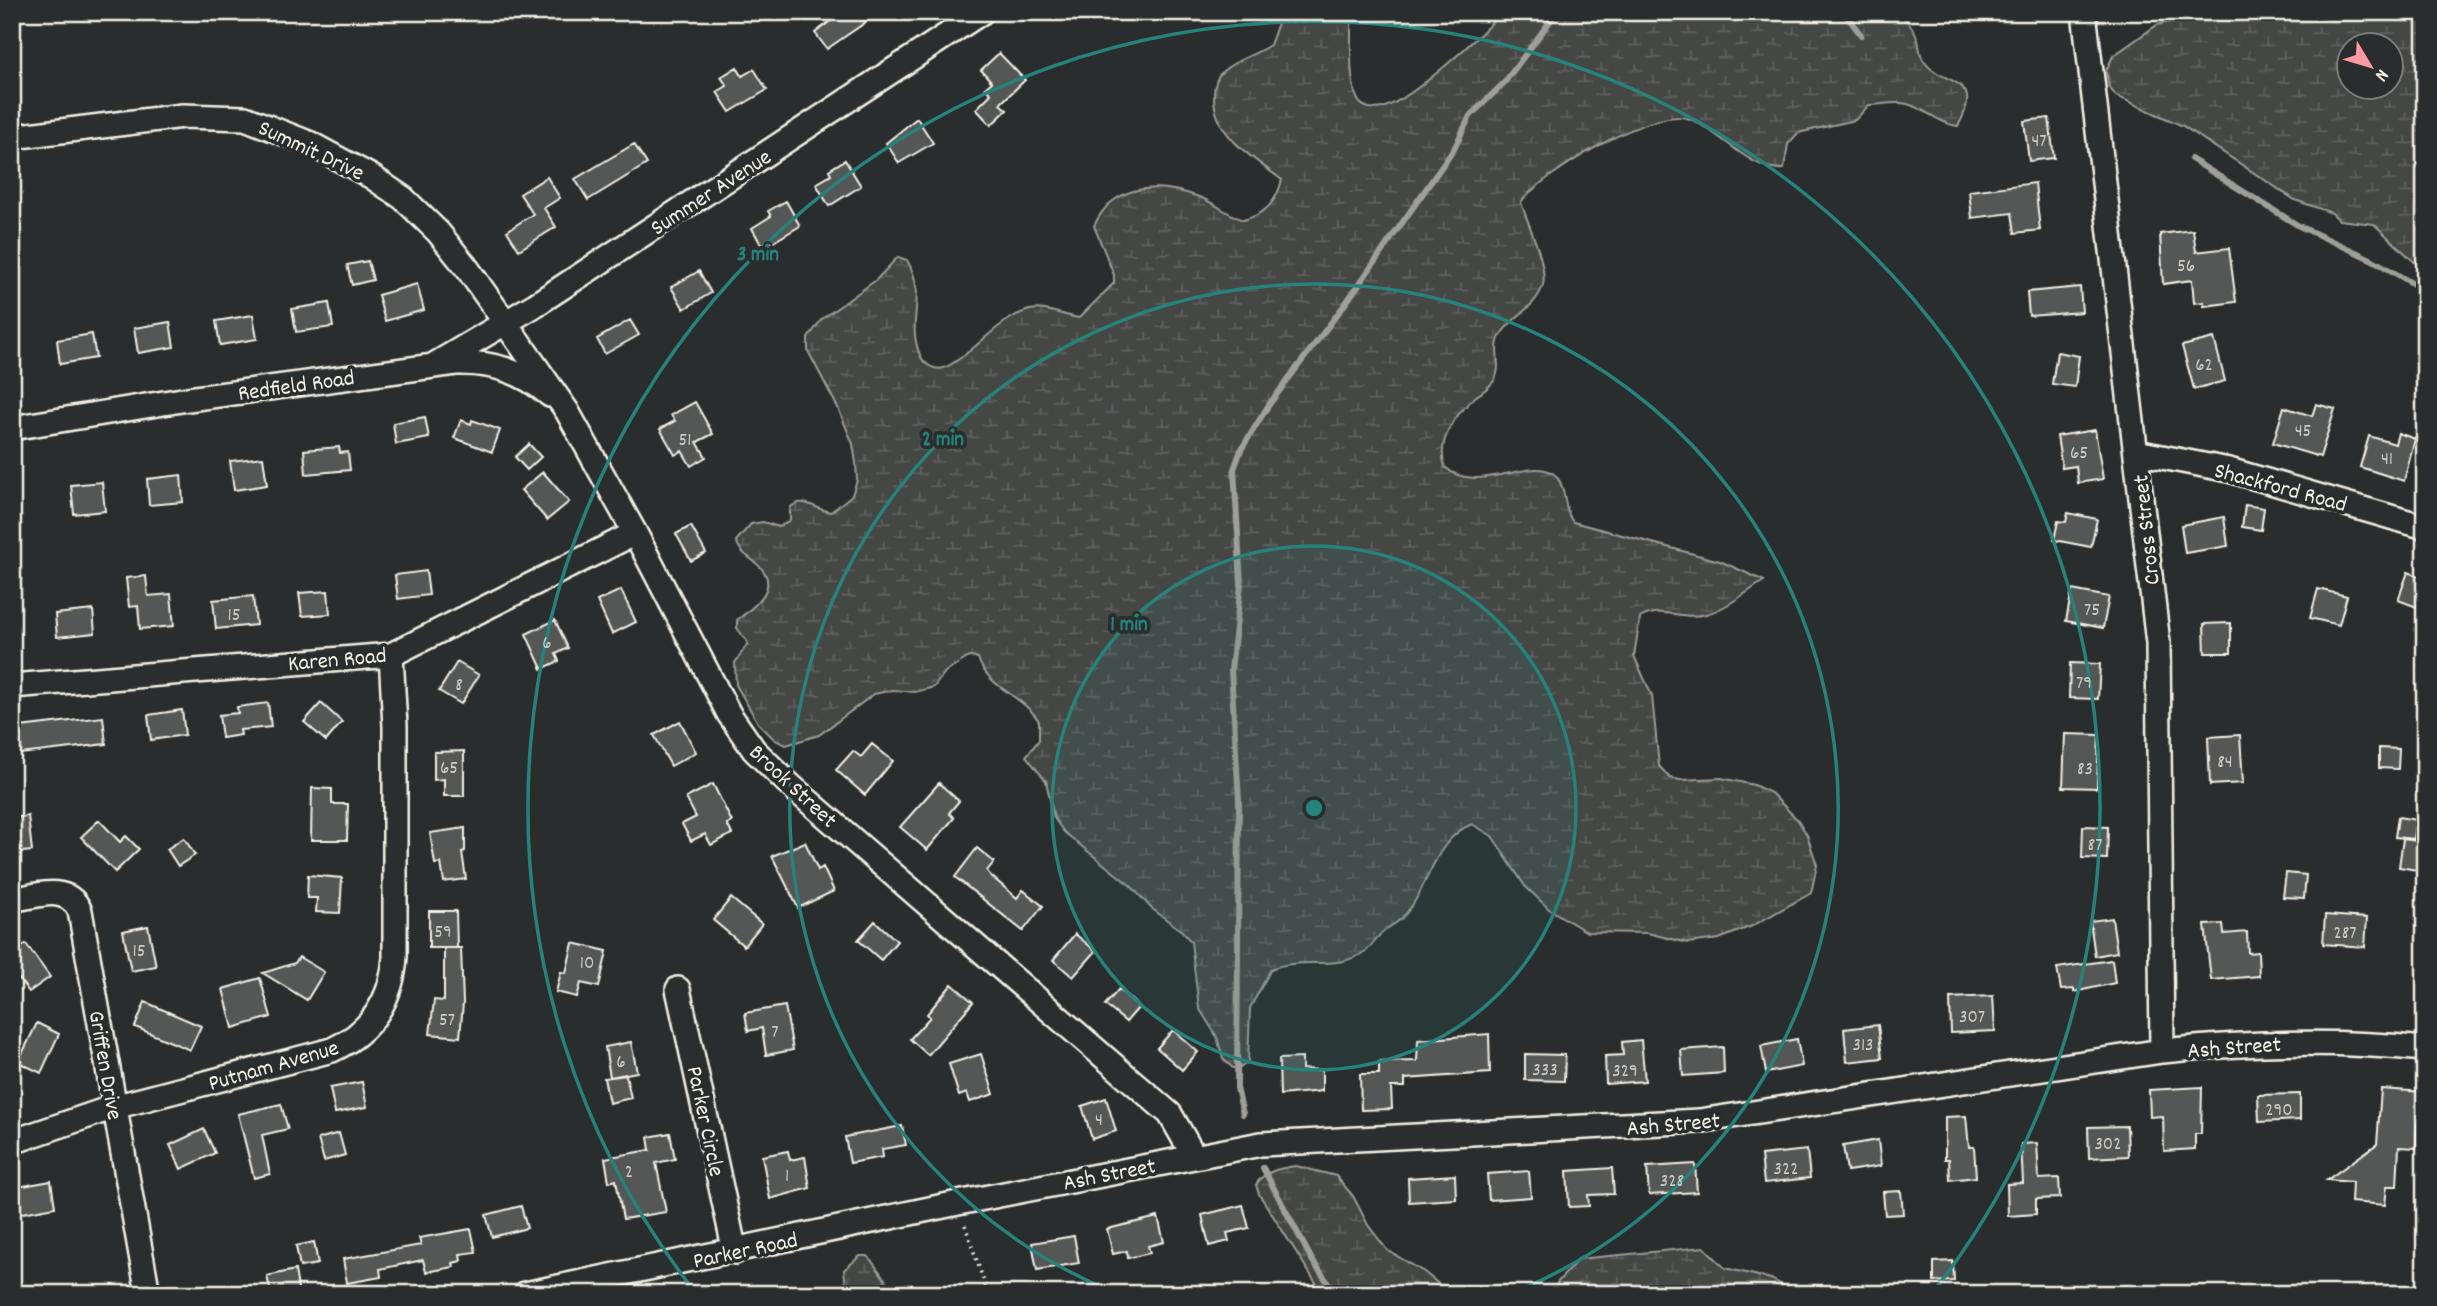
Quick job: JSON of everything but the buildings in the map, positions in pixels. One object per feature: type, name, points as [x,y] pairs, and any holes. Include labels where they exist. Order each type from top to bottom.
[{"type":"street","name":"Summer Avenue","points":[[434,365],[506,323],[982,12]]},
{"type":"street","name":"Cross Street","points":[[2084,12],[2158,643],[2162,1051]]},
{"type":"street","name":"Summit Drive","points":[[12,137],[204,115],[245,118],[286,132],[372,177],[402,198],[438,232],[506,323]]},
{"type":"street","name":"Brook Street","points":[[506,323],[567,411],[635,533],[714,689],[754,750],[790,786],[1170,1114],[1194,1156]]},
{"type":"street","name":"Redfield Road","points":[[12,428],[434,365],[479,362],[505,368],[542,388],[567,411]]},
{"type":"street","name":"Shackford Road","points":[[2137,452],[2229,470],[2425,527]]},
{"type":"street","name":"Karen Road","points":[[12,685],[391,655],[635,533]]},
{"type":"street","name":"Putnam Avenue","points":[[12,1142],[114,1107],[332,1050],[360,1034],[381,1009],[393,979],[395,957],[395,726],[391,655]]},
{"type":"street","name":"Griffen Drive","points":[[12,900],[59,893],[70,898],[78,907],[148,1294]]},
{"type":"street","name":"Parker Circle","points":[[678,989],[735,1252]]},
{"type":"street","name":"Ash Street","points":[[922,1210],[1261,1144],[1341,1138],[1612,1128],[1699,1121],[2162,1051],[2310,1042],[2425,1049]]},
{"type":"street","name":"Parker Road","points":[[525,1294],[735,1252],[922,1210]]},
{"type":"path","points":[[957,1203],[988,1294]]},
{"type":"green space","points":[[1282,12],[1351,12],[1353,85],[1360,103],[1372,108],[1385,107],[1413,91],[1463,50],[1502,12],[1900,12],[1915,33],[1924,61],[1931,69],[1958,84],[1967,98],[1966,110],[1958,126],[1908,104],[1869,105],[1855,120],[1798,133],[1788,144],[1784,169],[1759,164],[1701,124],[1690,119],[1673,117],[1627,132],[1600,145],[1552,175],[1521,202],[1543,267],[1544,277],[1540,293],[1502,333],[1497,344],[1498,368],[1495,379],[1455,419],[1443,447],[1445,467],[1458,475],[1472,478],[1534,469],[1546,470],[1560,481],[1567,511],[1573,522],[1720,561],[1764,581],[1713,612],[1697,616],[1656,613],[1640,618],[1634,656],[1652,696],[1659,766],[1670,778],[1721,778],[1754,785],[1771,793],[1798,820],[1807,835],[1817,865],[1811,893],[1752,926],[1719,939],[1688,943],[1647,933],[1587,932],[1549,909],[1525,886],[1492,836],[1472,824],[1448,842],[1411,907],[1366,951],[1343,961],[1283,965],[1271,969],[1250,1008],[1248,1062],[1240,1068],[1233,1068],[1223,1059],[1217,1037],[1199,1008],[1191,942],[1182,931],[1151,908],[1131,886],[1064,832],[1054,818],[1046,781],[1026,756],[1039,740],[1039,721],[1024,704],[989,677],[978,658],[969,657],[945,672],[934,687],[915,692],[893,690],[874,694],[819,735],[786,745],[775,740],[758,723],[736,685],[735,663],[748,643],[737,628],[737,620],[758,602],[767,588],[767,580],[764,572],[742,552],[736,541],[751,524],[763,522],[779,527],[790,520],[790,508],[795,504],[804,503],[831,512],[852,495],[857,480],[853,444],[838,408],[808,351],[808,338],[822,319],[876,280],[898,257],[907,260],[916,286],[915,330],[920,355],[924,362],[938,369],[956,362],[1004,322],[1026,311],[1046,310],[1079,318],[1114,283],[1114,275],[1094,226],[1102,212],[1125,194],[1153,188],[1184,192],[1205,199],[1243,220],[1263,211],[1273,201],[1282,180],[1237,145],[1228,134],[1215,110],[1214,92],[1217,79],[1223,71],[1270,45]]},
{"type":"green space","points":[[2207,12],[2425,12],[2425,272],[2374,224],[2339,220],[2332,213],[2295,200],[2183,126],[2116,96],[2109,87],[2106,71],[2113,56],[2157,25]]},
{"type":"green space","points":[[1296,1166],[1336,1176],[1353,1196],[1368,1225],[1387,1250],[1424,1272],[1451,1294],[1323,1294],[1259,1194],[1256,1185],[1268,1173]]},
{"type":"green space","points":[[1704,1247],[1725,1268],[1771,1279],[1798,1294],[1557,1294],[1557,1283],[1578,1259]]},
{"type":"green space","points":[[860,1256],[868,1256],[896,1294],[847,1294],[844,1270]]},
{"type":"waterway","points":[[1243,1114],[1237,1088],[1239,801],[1231,670],[1241,584],[1234,469],[1241,450],[1268,406],[1348,300],[1454,149],[1470,116],[1504,83],[1557,12]]},
{"type":"waterway","points":[[1844,12],[1861,35]]},
{"type":"waterway","points":[[2191,159],[2299,226],[2373,260],[2425,291]]},
{"type":"waterway","points":[[1263,1168],[1312,1260],[1336,1294]]}]
